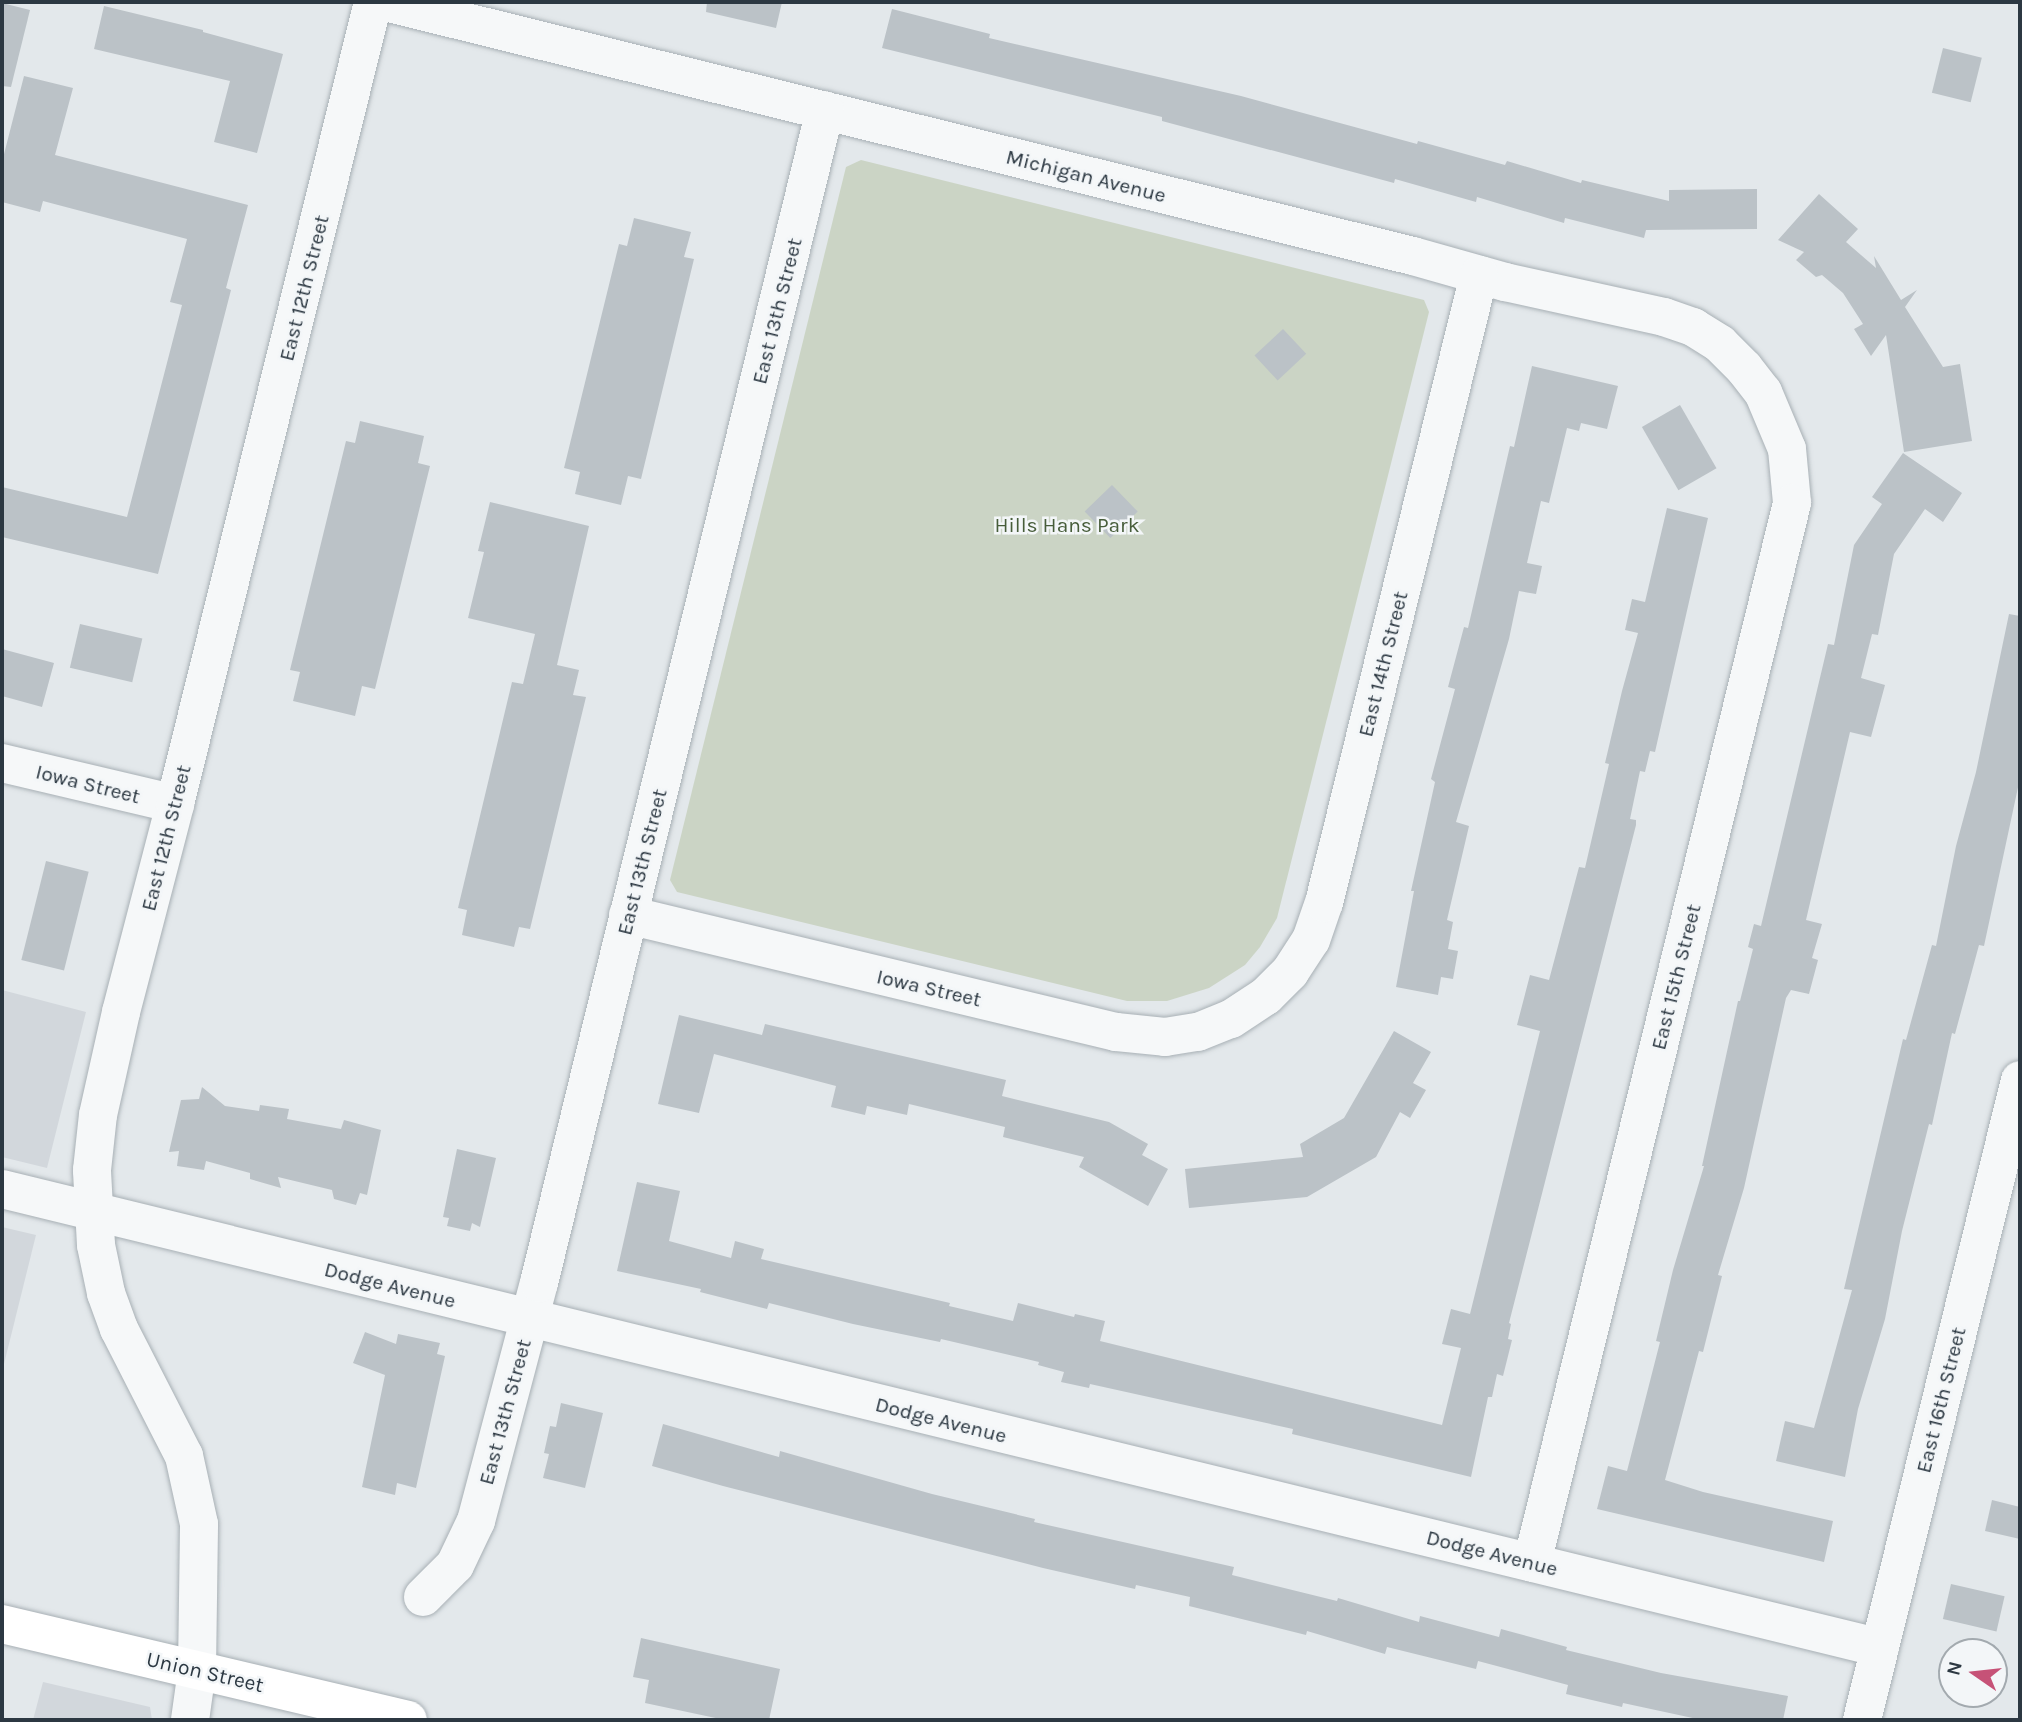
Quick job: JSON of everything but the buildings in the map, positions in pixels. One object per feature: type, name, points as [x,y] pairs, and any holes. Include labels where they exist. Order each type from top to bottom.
[{"type":"main road","name":"Union Street","points":[[2,1624],[408,1720]]},
{"type":"street","name":"East 12th Street","points":[[197,1670],[199,1524],[192,1485],[170,1422],[119,1329],[96,1245],[92,1170],[98,1115],[121,1012],[373,2]]},
{"type":"street","name":"Michigan Avenue","points":[[385,2],[1479,275],[1617,304],[1693,327],[1720,344],[1763,392]]},
{"type":"street","name":"East 13th Street","points":[[423,1597],[455,1565],[476,1521],[529,1318],[825,110]]},
{"type":"street","name":"East 14th Street","points":[[1231,1019],[1266,996],[1290,972],[1311,940],[1324,904],[1479,275]]},
{"type":"street","name":"East 15th Street","points":[[1532,1563],[1792,503],[1787,449],[1763,392]]},
{"type":"street","name":"Iowa Street","points":[[2,763],[175,804]]},
{"type":"street","name":"Iowa Street","points":[[628,915],[1116,1032],[1165,1037],[1198,1032],[1231,1019]]},
{"type":"street","name":"East 16th Street","points":[[1862,1720],[2020,1080]]},
{"type":"street","name":"Dodge Avenue","points":[[2,1189],[1880,1648]]},
{"type":"street","points":[[190,1720],[197,1670]]},
{"type":"shaded area","points":[[2,990],[86,1012],[47,1168],[2,1157]]},
{"type":"shaded area","points":[[2,1227],[36,1235],[2,1372]]},
{"type":"shaded area","points":[[43,1682],[150,1707],[152,1720],[33,1720]]},
{"type":"green space","name":"Hills Hans Park","points":[[861,160],[1424,300],[1429,312],[1277,918],[1260,947],[1245,965],[1209,988],[1167,1001],[1127,1001],[677,892],[670,880],[846,167]]}]
